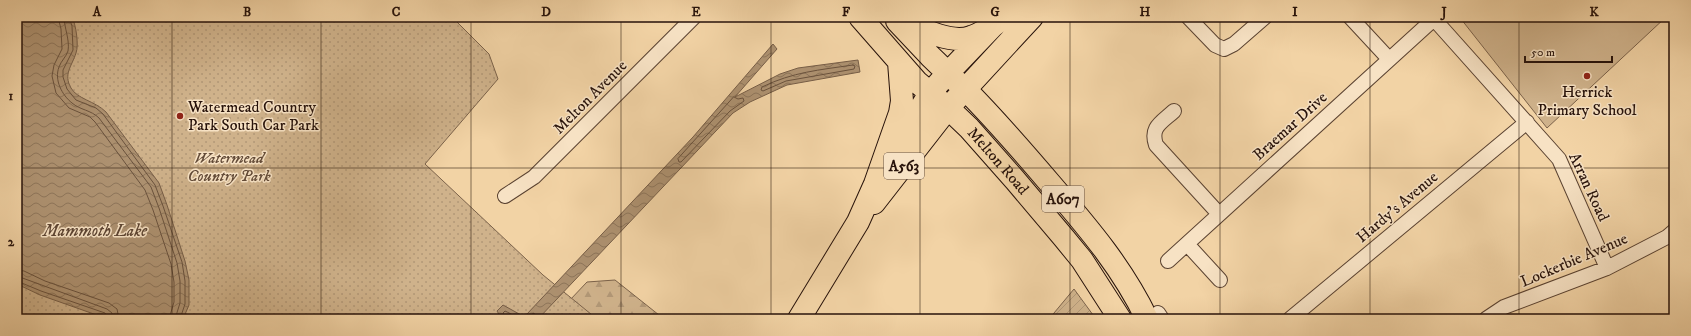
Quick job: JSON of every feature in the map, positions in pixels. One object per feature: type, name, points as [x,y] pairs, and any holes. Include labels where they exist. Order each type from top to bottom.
[{"type":"main road","name":"Melton Road","points":[[860,17],[899,62],[964,124],[1016,180],[1082,260],[1119,317]]},
{"type":"main road","name":"Melton Road","points":[[894,17],[942,37],[956,39],[970,38],[998,22]]},
{"type":"main road","name":"Melton Road","points":[[894,17],[947,74],[996,119],[1084,224],[1119,268],[1151,313]]},
{"type":"main road","points":[[965,89],[1032,17]]},
{"type":"main road","points":[[947,74],[998,22]]},
{"type":"main road","name":"A563","points":[[799,319],[858,222],[875,184],[900,113],[902,101],[899,62]]},
{"type":"main road","name":"A563","points":[[875,184],[930,93],[947,74]]},
{"type":"main road","name":"A563","points":[[858,222],[948,108],[965,89]]},
{"type":"main road","points":[[1119,317],[1151,313]]},
{"type":"street","name":"Melton Avenue","points":[[505,196],[534,177],[694,17]]},
{"type":"street","points":[[1188,17],[1215,45],[1224,49],[1234,44],[1265,17]]},
{"type":"street","points":[[1350,17],[1389,59]]},
{"type":"street","name":"Braemar Drive","points":[[1168,261],[1435,18]]},
{"type":"street","name":"Arran Road","points":[[1435,18],[1559,160],[1607,268]]},
{"type":"street","points":[[1174,111],[1155,129],[1153,137],[1156,146],[1219,214]]},
{"type":"street","name":"Hardy's Avenue","points":[[1290,319],[1527,122]]},
{"type":"street","name":"Lockerbie Avenue","points":[[1491,317],[1504,307],[1607,268],[1667,237],[1674,231]]},
{"type":"street","points":[[1186,244],[1220,280]]},
{"type":"green space","name":"Watermead Country Park","points":[[17,17],[452,17],[489,54],[498,79],[425,164],[543,275],[597,319],[17,319]]},
{"type":"green space","points":[[1463,17],[1666,17],[1547,128],[1461,19]]},
{"type":"green space","points":[[615,280],[664,319],[552,319],[587,282]]},
{"type":"green space","points":[[1074,289],[1096,319],[1049,319]]},
{"type":"water","name":"Mammoth Lake","points":[[17,17],[72,17],[76,30],[77,49],[68,74],[69,83],[77,95],[97,105],[106,112],[159,183],[185,261],[189,280],[189,305],[183,319],[108,319],[40,295],[17,284]]},
{"type":"water","points":[[773,44],[777,49],[735,97],[780,74],[798,68],[858,60],[860,72],[787,85],[750,102],[733,113],[538,319],[502,319],[497,311],[503,305],[521,315],[527,314],[693,137]]},
{"type":"place","name":"Herrick Primary School","points":[[1587,76]]},
{"type":"place","name":"Watermead Country Park South Car Park","points":[[180,116]]}]
